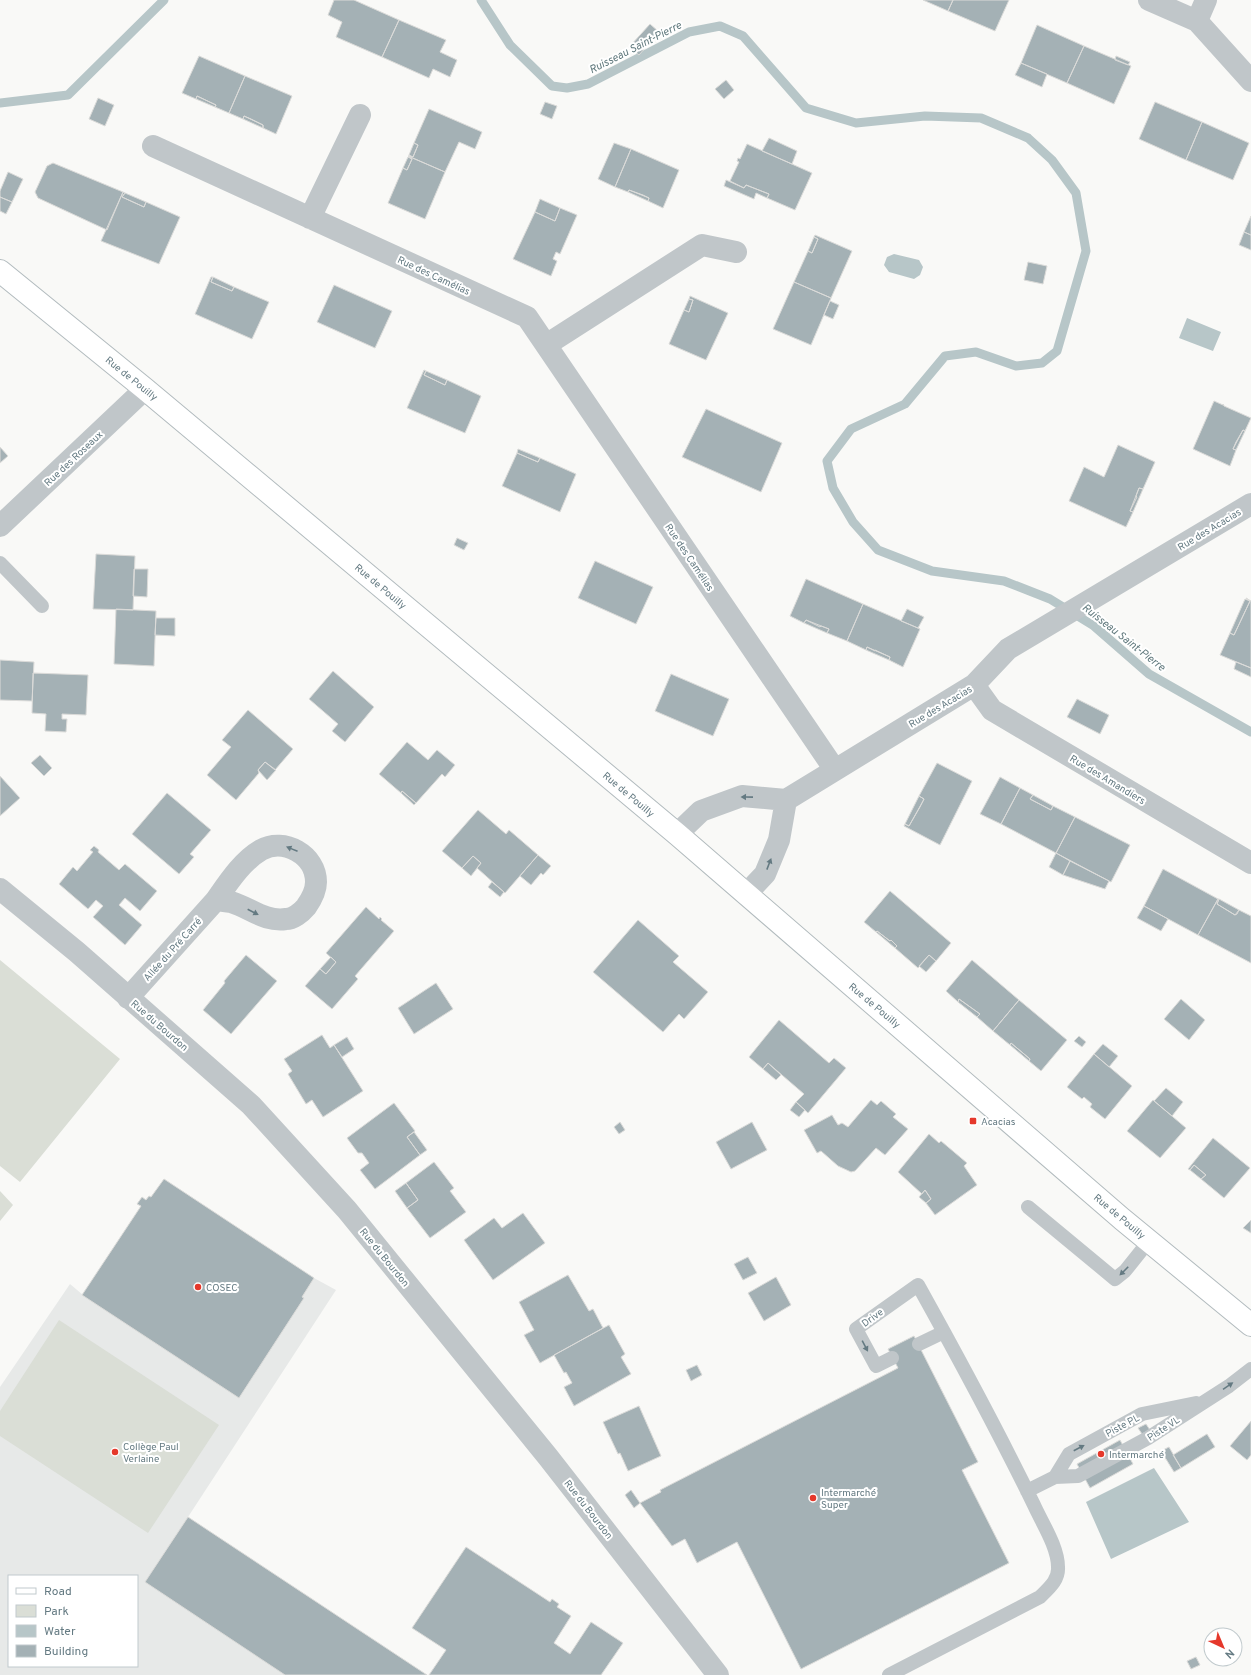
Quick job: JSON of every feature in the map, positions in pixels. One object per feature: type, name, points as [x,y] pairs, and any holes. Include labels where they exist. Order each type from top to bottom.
[{"type":"main road","name":"Rue de Pouilly","points":[[0,271],[145,389],[678,834],[1149,1241],[1251,1325]]},
{"type":"street","points":[[1149,0],[1197,20],[1251,82]]},
{"type":"street","points":[[1197,20],[1206,0]]},
{"type":"street","points":[[310,218],[360,115]]},
{"type":"street","name":"Rue des Camélias","points":[[153,146],[527,317],[835,770]]},
{"type":"street","points":[[546,345],[702,245],[736,252]]},
{"type":"street","name":"Rue des Roseaux","points":[[0,526],[145,389]]},
{"type":"street","name":"Rue des Acacias","points":[[786,800],[974,685],[1008,649],[1251,504]]},
{"type":"street","name":"Rue des Amandiers","points":[[974,685],[992,710],[1251,863]]},
{"type":"street","points":[[678,834],[700,811],[742,796],[786,800],[779,840],[765,874],[746,894]]},
{"type":"street","name":"Rue du Bourdon","points":[[0,889],[77,952],[251,1105],[347,1210],[548,1457],[718,1675]]},
{"type":"street","name":"Allée du Pré Carré","points":[[128,998],[216,900]]},
{"type":"lane","points":[[0,563],[42,606]]},
{"type":"lane","points":[[1028,1207],[1115,1279],[1125,1271],[1149,1241]]},
{"type":"lane","name":"Drive","points":[[892,1358],[876,1366],[856,1329],[918,1285],[944,1332]]},
{"type":"lane","points":[[889,1675],[1040,1597],[1054,1583],[1059,1568],[1056,1551],[1027,1491],[944,1332],[919,1344]]},
{"type":"lane","name":"Piste VL","points":[[1055,1477],[1078,1476],[1148,1438],[1229,1386],[1251,1369]]},
{"type":"lane","name":"Piste PL","points":[[1055,1477],[1069,1454],[1142,1414],[1204,1401]]},
{"type":"lane","points":[[1027,1491],[1055,1477]]},
{"type":"shaded area","name":"Collège Paul Verlaine","points":[[164,1179],[314,1278],[336,1290],[188,1517],[427,1675],[0,1675],[0,1387],[70,1284],[83,1295],[141,1206],[137,1204],[142,1197],[145,1200],[149,1196],[151,1197]]},
{"type":"green space","points":[[0,960],[120,1059],[20,1182],[0,1166]]},
{"type":"green space","points":[[0,1191],[13,1205],[0,1221]]},
{"type":"green space","points":[[59,1320],[219,1425],[148,1533],[0,1436],[0,1411]]},
{"type":"water","points":[[894,254],[919,260],[923,267],[920,275],[914,279],[889,272],[884,265],[887,257]]},
{"type":"water","points":[[1187,318],[1221,332],[1213,351],[1179,338]]},
{"type":"water","points":[[1154,1468],[1189,1522],[1111,1559],[1086,1502]]},
{"type":"building","points":[[334,0],[354,0],[399,20],[382,57],[336,37],[342,22],[328,15]]},
{"type":"building","points":[[923,0],[953,0],[948,11]]},
{"type":"building","points":[[953,0],[1009,0],[995,31],[948,11]]},
{"type":"building","points":[[399,20],[446,40],[440,52],[457,60],[450,77],[433,69],[429,78],[382,57]]},
{"type":"building","points":[[650,24],[659,32],[639,55],[634,51],[636,49],[631,45]]},
{"type":"building","points":[[1037,25],[1084,46],[1067,83],[1021,63]]},
{"type":"building","points":[[1084,46],[1131,66],[1114,104],[1067,83]]},
{"type":"building","points":[[199,56],[245,76],[229,113],[215,107],[216,105],[197,96],[196,99],[182,93]]},
{"type":"building","points":[[1116,56],[1130,62],[1128,65],[1115,60]]},
{"type":"building","points":[[1021,63],[1047,74],[1042,87],[1015,75]]},
{"type":"building","points":[[245,76],[292,96],[276,134],[263,128],[263,125],[251,119],[244,116],[243,119],[229,113]]},
{"type":"building","points":[[726,80],[734,90],[724,99],[715,89]]},
{"type":"building","points":[[197,96],[216,105],[215,107],[196,99]]},
{"type":"building","points":[[98,98],[114,105],[105,126],[89,119]]},
{"type":"building","points":[[545,102],[557,106],[552,119],[540,114]]},
{"type":"building","points":[[1155,102],[1202,122],[1186,160],[1139,139]]},
{"type":"building","points":[[429,109],[482,132],[475,149],[459,142],[445,172],[408,156],[413,157],[418,145],[414,143]]},
{"type":"building","points":[[244,116],[263,125],[263,128],[243,119]]},
{"type":"building","points":[[1202,122],[1249,143],[1233,180],[1186,160]]},
{"type":"building","points":[[769,138],[797,151],[792,164],[762,151]]},
{"type":"building","points":[[414,143],[418,145],[413,157],[409,155]]},
{"type":"building","points":[[614,143],[631,149],[615,187],[598,179]]},
{"type":"building","points":[[747,144],[812,173],[795,210],[767,198],[769,194],[746,185],[744,188],[730,181],[739,162],[737,161],[738,158],[740,159]]},
{"type":"building","points":[[631,149],[679,170],[663,208],[648,201],[649,198],[643,195],[629,190],[628,192],[615,187]]},
{"type":"building","points":[[408,156],[445,172],[425,219],[388,203],[403,168],[407,170],[412,159]]},
{"type":"building","points":[[408,157],[412,159],[407,170],[403,168]]},
{"type":"building","points":[[53,163],[123,192],[107,230],[38,198],[35,192],[47,166]]},
{"type":"building","points":[[8,172],[23,179],[12,202],[0,197],[0,191]]},
{"type":"building","points":[[726,180],[744,188],[746,185],[769,194],[767,198],[756,193],[754,199],[724,186]]},
{"type":"building","points":[[629,190],[649,198],[648,201],[628,192]]},
{"type":"building","points":[[123,192],[125,193],[122,197],[144,207],[146,202],[180,217],[159,264],[101,241]]},
{"type":"building","points":[[125,193],[146,202],[144,207],[122,197]]},
{"type":"building","points":[[0,197],[12,202],[6,214],[0,211]]},
{"type":"building","points":[[540,199],[560,208],[555,221],[535,212]]},
{"type":"building","points":[[560,208],[577,215],[560,254],[556,252],[553,259],[557,261],[551,276],[513,259],[535,212],[555,221]]},
{"type":"building","points":[[1251,216],[1251,235],[1244,232]]},
{"type":"building","points":[[1244,232],[1251,235],[1251,250],[1239,245]]},
{"type":"building","points":[[815,235],[852,251],[831,298],[794,282],[808,251],[812,253],[818,239],[814,237]]},
{"type":"building","points":[[814,237],[818,239],[812,253],[808,251]]},
{"type":"building","points":[[1028,262],[1047,266],[1043,284],[1024,280]]},
{"type":"building","points":[[211,277],[213,277],[211,282],[232,291],[234,287],[269,302],[252,339],[195,314]]},
{"type":"building","points":[[213,277],[234,287],[232,291],[211,282]]},
{"type":"building","points":[[794,282],[831,298],[811,345],[773,329]]},
{"type":"building","points":[[334,285],[392,311],[375,348],[317,322]]},
{"type":"building","points":[[690,296],[728,313],[706,360],[669,344],[684,310],[689,312],[693,300],[689,299]]},
{"type":"building","points":[[689,299],[693,300],[689,312],[684,310]]},
{"type":"building","points":[[830,301],[839,305],[833,319],[824,315]]},
{"type":"building","points":[[424,370],[426,371],[424,375],[445,385],[447,380],[481,396],[465,433],[407,408]]},
{"type":"building","points":[[426,371],[447,380],[445,385],[424,375]]},
{"type":"building","points":[[1214,401],[1251,418],[1245,431],[1243,430],[1236,442],[1233,449],[1236,450],[1230,466],[1193,449]]},
{"type":"building","points":[[706,409],[782,443],[761,492],[682,457]]},
{"type":"building","points":[[1243,430],[1245,431],[1236,450],[1233,449]]},
{"type":"building","points":[[1118,445],[1155,462],[1143,489],[1139,488],[1137,497],[1130,511],[1133,512],[1126,527],[1069,501],[1084,467],[1104,477]]},
{"type":"building","points":[[0,447],[8,456],[0,463]]},
{"type":"building","points":[[518,449],[540,458],[538,462],[517,453]]},
{"type":"building","points":[[517,453],[538,462],[540,458],[576,474],[560,512],[502,486]]},
{"type":"building","points":[[1139,488],[1143,489],[1133,512],[1130,511]]},
{"type":"building","points":[[457,538],[468,543],[464,550],[454,545]]},
{"type":"building","points":[[96,554],[135,556],[133,610],[93,609]]},
{"type":"building","points":[[595,561],[653,587],[636,624],[578,598]]},
{"type":"building","points":[[134,569],[148,569],[147,597],[133,596]]},
{"type":"building","points":[[806,579],[863,604],[847,641],[827,633],[829,629],[820,627],[806,620],[804,623],[790,616]]},
{"type":"building","points":[[1246,598],[1251,601],[1251,668],[1220,655],[1230,633],[1234,635],[1250,601]]},
{"type":"building","points":[[1245,599],[1250,601],[1234,635],[1230,633]]},
{"type":"building","points":[[863,604],[920,629],[903,667],[889,660],[890,657],[875,650],[867,647],[866,650],[847,641]]},
{"type":"building","points":[[116,609],[156,611],[154,666],[114,664]]},
{"type":"building","points":[[907,609],[924,617],[918,628],[901,621]]},
{"type":"building","points":[[156,618],[175,618],[175,636],[155,635]]},
{"type":"building","points":[[806,620],[829,629],[827,633],[804,623]]},
{"type":"building","points":[[867,647],[890,657],[889,660],[866,650]]},
{"type":"building","points":[[0,660],[34,662],[32,701],[0,700]]},
{"type":"building","points":[[1236,662],[1251,668],[1251,677],[1234,669]]},
{"type":"building","points":[[333,671],[374,707],[345,742],[332,731],[338,724],[309,699]]},
{"type":"building","points":[[33,673],[88,675],[86,715],[62,714],[62,719],[67,719],[66,732],[45,731],[46,714],[32,713]]},
{"type":"building","points":[[671,674],[729,699],[713,736],[655,711]]},
{"type":"building","points":[[1077,699],[1109,715],[1100,734],[1067,717]]},
{"type":"building","points":[[248,710],[293,749],[275,770],[265,762],[258,770],[259,773],[236,800],[207,775],[231,747],[222,740]]},
{"type":"building","points":[[407,742],[428,760],[437,750],[455,765],[445,777],[442,774],[416,803],[402,791],[401,793],[379,774]]},
{"type":"building","points":[[40,755],[52,768],[44,776],[31,763]]},
{"type":"building","points":[[265,762],[276,770],[267,780],[258,770]]},
{"type":"building","points":[[937,763],[972,781],[940,845],[904,826],[905,824],[909,826],[920,807],[924,799],[919,796]]},
{"type":"building","points":[[0,776],[20,798],[0,816]]},
{"type":"building","points":[[1000,777],[1020,788],[1001,824],[980,814]]},
{"type":"building","points":[[1020,788],[1033,795],[1030,799],[1051,810],[1053,806],[1075,817],[1056,853],[1001,824]]},
{"type":"building","points":[[402,791],[416,803],[414,805],[401,793]]},
{"type":"building","points":[[167,793],[211,830],[190,854],[194,857],[179,874],[132,834]]},
{"type":"building","points":[[1033,795],[1053,806],[1051,810],[1030,799]]},
{"type":"building","points":[[919,796],[924,799],[909,826],[905,824]]},
{"type":"building","points":[[478,810],[506,834],[509,830],[538,855],[505,893],[477,868],[481,863],[473,856],[462,868],[442,851]]},
{"type":"building","points":[[1075,817],[1130,845],[1111,882],[1056,853]]},
{"type":"building","points":[[94,846],[99,850],[98,852],[119,870],[125,864],[157,891],[140,911],[125,898],[119,905],[142,925],[125,945],[93,917],[103,906],[96,900],[88,909],[59,884],[73,867],[77,871],[93,852],[90,850]]},
{"type":"building","points":[[1056,853],[1070,861],[1063,875],[1049,867]]},
{"type":"building","points":[[538,855],[551,866],[543,875],[541,873],[531,885],[520,876]]},
{"type":"building","points":[[473,856],[481,863],[471,876],[462,868]]},
{"type":"building","points":[[1070,861],[1109,881],[1105,889],[1063,875]]},
{"type":"building","points":[[1163,869],[1218,899],[1198,935],[1144,906]]},
{"type":"building","points":[[492,882],[504,892],[500,897],[488,887]]},
{"type":"building","points":[[890,891],[951,943],[936,961],[929,955],[918,968],[895,948],[897,946],[891,940],[890,941],[877,931],[876,932],[864,922]]},
{"type":"building","points":[[1218,899],[1217,904],[1235,915],[1239,910],[1251,916],[1251,963],[1198,935]]},
{"type":"building","points":[[1219,899],[1239,910],[1237,914],[1235,915],[1217,904]]},
{"type":"building","points":[[1144,906],[1168,919],[1161,931],[1137,918]]},
{"type":"building","points":[[366,907],[379,919],[380,917],[382,919],[381,920],[394,931],[355,976],[358,979],[332,1009],[305,986],[320,969],[326,974],[336,962],[326,953]]},
{"type":"building","points":[[638,920],[679,956],[673,962],[708,992],[684,1019],[679,1014],[663,1032],[593,972]]},
{"type":"building","points":[[877,931],[897,946],[895,948],[876,932]]},
{"type":"building","points":[[246,955],[277,981],[231,1034],[203,1010],[225,983],[224,981]]},
{"type":"building","points":[[929,955],[936,961],[926,972],[919,966]]},
{"type":"building","points":[[331,957],[336,962],[326,974],[320,969]]},
{"type":"building","points":[[972,960],[1019,1000],[993,1031],[977,1017],[980,1014],[959,999],[958,1002],[946,991]]},
{"type":"building","points":[[436,983],[453,1009],[414,1034],[398,1008]]},
{"type":"building","points":[[959,999],[980,1014],[977,1017],[958,1002]]},
{"type":"building","points":[[1181,999],[1205,1020],[1189,1040],[1164,1019]]},
{"type":"building","points":[[1019,1000],[1067,1040],[1041,1071],[1029,1061],[1030,1059],[1011,1043],[1010,1045],[993,1031]]},
{"type":"building","points":[[779,1020],[829,1063],[834,1058],[846,1068],[808,1113],[796,1102],[804,1094],[768,1063],[763,1069],[749,1057]]},
{"type":"building","points":[[322,1035],[330,1048],[334,1045],[363,1091],[323,1117],[312,1100],[306,1104],[288,1074],[292,1071],[284,1059]]},
{"type":"building","points":[[1079,1036],[1086,1042],[1082,1047],[1074,1041]]},
{"type":"building","points":[[347,1037],[354,1049],[342,1057],[334,1045]]},
{"type":"building","points":[[1011,1043],[1030,1059],[1029,1061],[1010,1045]]},
{"type":"building","points":[[1103,1044],[1118,1056],[1109,1067],[1094,1054]]},
{"type":"building","points":[[1094,1054],[1132,1086],[1105,1119],[1090,1107],[1092,1104],[1084,1097],[1082,1099],[1067,1087]]},
{"type":"building","points":[[768,1063],[781,1075],[776,1080],[763,1069]]},
{"type":"building","points":[[1166,1088],[1183,1102],[1172,1116],[1154,1101]]},
{"type":"building","points":[[871,1100],[877,1105],[881,1101],[896,1114],[893,1117],[908,1129],[885,1155],[876,1148],[855,1171],[851,1172],[838,1166],[821,1151],[817,1153],[804,1130],[832,1115],[838,1125],[842,1123],[848,1127]]},
{"type":"building","points":[[1153,1100],[1186,1128],[1160,1158],[1127,1131]]},
{"type":"building","points":[[796,1102],[805,1110],[799,1117],[790,1110]]},
{"type":"building","points":[[394,1103],[415,1131],[407,1137],[420,1155],[375,1189],[360,1170],[369,1163],[362,1153],[358,1153],[347,1138]]},
{"type":"building","points":[[620,1122],[625,1130],[619,1134],[614,1127]]},
{"type":"building","points":[[752,1122],[767,1150],[731,1169],[716,1142]]},
{"type":"building","points":[[414,1132],[427,1150],[420,1155],[407,1137]]},
{"type":"building","points":[[929,1134],[939,1143],[941,1141],[967,1163],[964,1166],[977,1185],[935,1215],[926,1203],[931,1199],[925,1190],[922,1194],[898,1172]]},
{"type":"building","points":[[1213,1138],[1250,1168],[1224,1198],[1201,1179],[1206,1175],[1194,1165],[1190,1170],[1188,1169]]},
{"type":"building","points":[[434,1162],[454,1188],[450,1191],[466,1212],[430,1238],[407,1208],[418,1200],[406,1183]]},
{"type":"building","points":[[1194,1165],[1206,1175],[1201,1179],[1190,1170]]},
{"type":"building","name":"COSEC","points":[[164,1179],[314,1278],[302,1297],[304,1298],[239,1398],[82,1295],[141,1206],[137,1204],[142,1197],[146,1200],[149,1196],[151,1197]]},
{"type":"building","points":[[406,1183],[418,1200],[407,1208],[395,1191]]},
{"type":"building","points":[[925,1190],[931,1199],[926,1203],[919,1197]]},
{"type":"building","points":[[523,1213],[545,1243],[493,1280],[464,1240],[494,1218],[502,1228]]},
{"type":"building","points":[[1251,1220],[1251,1233],[1243,1228]]},
{"type":"building","points":[[748,1257],[757,1273],[743,1280],[734,1264]]},
{"type":"building","points":[[568,1275],[589,1311],[593,1309],[603,1328],[540,1363],[524,1335],[534,1330],[519,1302]]},
{"type":"building","points":[[776,1277],[791,1305],[764,1321],[748,1293]]},
{"type":"building","points":[[609,1325],[625,1354],[621,1357],[631,1374],[574,1406],[564,1387],[572,1383],[566,1372],[564,1373],[554,1355]]},
{"type":"building","name":"Intermarché Super","points":[[914,1336],[978,1462],[962,1470],[1009,1563],[801,1669],[737,1542],[697,1563],[685,1539],[672,1546],[640,1503],[661,1492],[660,1490],[898,1368],[888,1349]]},
{"type":"building","points":[[697,1365],[702,1375],[691,1381],[686,1370]]},
{"type":"building","points":[[639,1406],[661,1456],[628,1471],[603,1422]]},
{"type":"building","points":[[1251,1421],[1251,1455],[1247,1460],[1230,1446]]},
{"type":"building","points":[[1146,1424],[1150,1430],[1142,1434],[1138,1428]]},
{"type":"building","points":[[1207,1434],[1215,1447],[1181,1468],[1173,1455]]},
{"type":"building","points":[[1120,1440],[1133,1464],[1090,1488],[1077,1464]]},
{"type":"building","points":[[1169,1447],[1181,1468],[1174,1472],[1161,1451]]},
{"type":"building","points":[[631,1490],[640,1503],[634,1508],[625,1495]]},
{"type":"building","points":[[188,1517],[427,1675],[285,1675],[145,1582]]},
{"type":"building","points":[[466,1547],[550,1602],[552,1599],[559,1604],[557,1607],[571,1616],[554,1643],[570,1654],[591,1622],[623,1643],[601,1675],[429,1675],[446,1650],[412,1628]]},
{"type":"building","points":[[1196,1657],[1200,1665],[1191,1669],[1187,1661]]},
{"type":"waterway","name":"Ruisseau Saint-Pierre","points":[[0,103],[68,95],[164,0]]},
{"type":"waterway","name":"Ruisseau Saint-Pierre","points":[[481,0],[510,45],[552,86],[567,88],[588,84],[689,32],[720,26],[743,36],[806,108],[856,123],[925,116],[981,118],[1028,138],[1052,160],[1076,193],[1086,251],[1057,351],[1042,363],[1016,366],[976,352],[945,356],[905,404],[851,429],[827,461],[833,488],[853,522],[878,550],[932,571],[1004,581],[1050,599],[1094,626],[1149,674],[1251,732]]},
{"type":"place","name":"Acacias","points":[[973,1121]]},
{"type":"place","name":"COSEC","points":[[198,1287]]},
{"type":"place","name":"Collège Paul Verlaine","points":[[115,1452]]},
{"type":"place","name":"Intermarché","points":[[1101,1454]]},
{"type":"place","name":"Intermarché Super","points":[[813,1498]]}]
